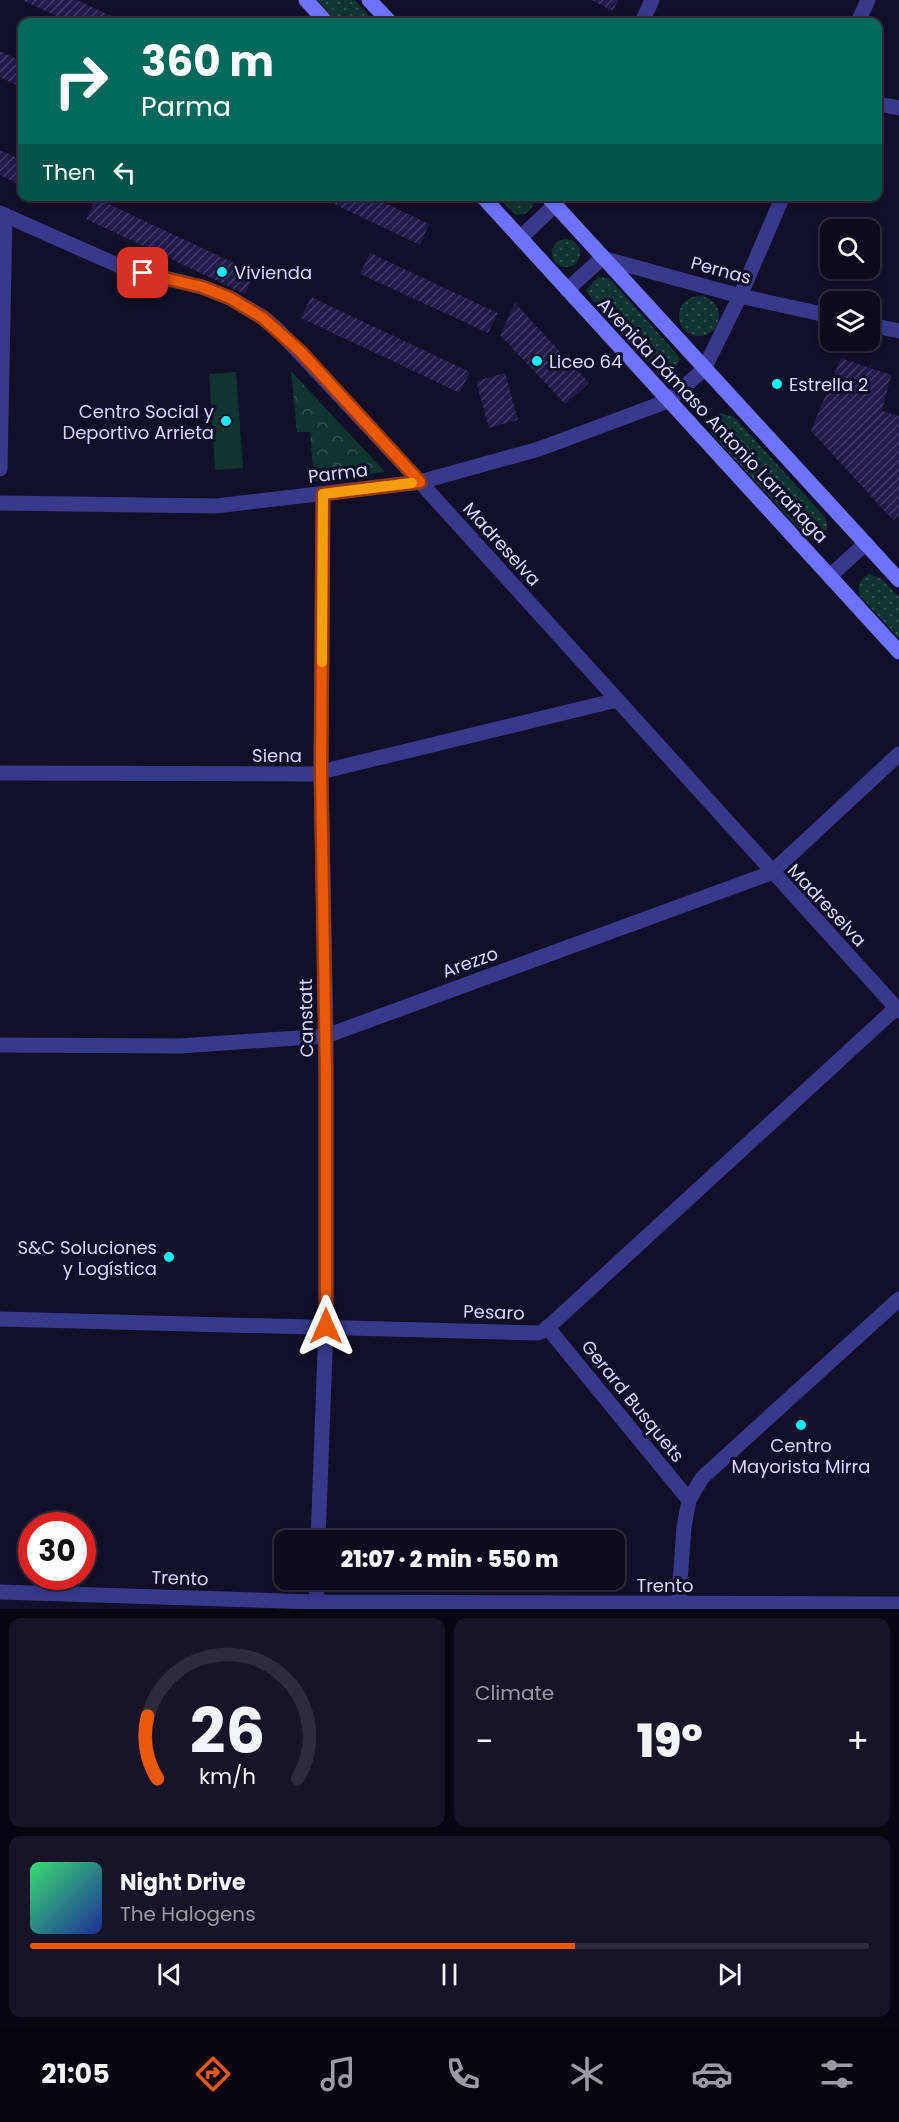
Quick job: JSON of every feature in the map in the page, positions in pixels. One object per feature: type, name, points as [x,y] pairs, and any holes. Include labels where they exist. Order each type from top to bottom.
[{"type":"street","points":[[306,0],[322,18]]},
{"type":"street","points":[[369,0],[386,18]]},
{"type":"street","points":[[644,18],[652,0]]},
{"type":"street","points":[[860,18],[868,0]]},
{"type":"street","points":[[882,105],[899,108]]},
{"type":"street","name":"Avenida Dámaso Antonio Larrañaga","points":[[487,201],[899,652]]},
{"type":"street","points":[[520,238],[552,201]]},
{"type":"street","name":"Avenida Dámaso Antonio Larrañaga","points":[[556,201],[602,258],[866,543],[893,568],[899,580]]},
{"type":"street","points":[[668,401],[704,369],[740,296],[781,201]]},
{"type":"street","points":[[0,469],[3,214]]},
{"type":"street","name":"Madreselva","points":[[3,214],[124,268],[202,287],[230,298],[263,318],[300,351],[771,873],[897,1009]]},
{"type":"street","points":[[567,290],[602,258]]},
{"type":"street","name":"Pernas","points":[[602,258],[740,296],[820,314]]},
{"type":"street","points":[[880,327],[899,331]]},
{"type":"street","name":"Parma","points":[[0,503],[216,506],[420,482],[539,449],[668,401]]},
{"type":"street","name":"Canstatt","points":[[318,1530],[326,1326],[326,1036],[321,772],[323,494]]},
{"type":"street","points":[[830,576],[866,543]]},
{"type":"street","name":"Siena","points":[[0,773],[321,772],[617,700]]},
{"type":"street","name":"Arezzo","points":[[0,1045],[180,1046],[326,1036],[771,873],[899,754]]},
{"type":"street","name":"Pesaro","points":[[0,1319],[538,1333],[897,1009]]},
{"type":"street","points":[[678,1607],[684,1527],[689,1500],[702,1478],[899,1299]]},
{"type":"street","name":"Gerard Busquets","points":[[547,1327],[689,1500]]},
{"type":"street","points":[[316,1606],[317,1590]]},
{"type":"street","name":"Trento","points":[[0,1592],[316,1606],[678,1607],[899,1604]]},
{"type":"green space","points":[[317,0],[355,0],[371,18],[333,18]]},
{"type":"green space","points":[[501,201],[532,201],[533,206],[527,213],[516,215]]},
{"type":"green space","points":[[566,239],[576,243],[580,253],[576,263],[566,267],[556,263],[552,253],[556,243]]},
{"type":"green space","points":[[598,277],[609,278],[675,352],[680,359],[675,370],[664,376],[659,375],[593,301],[586,290]]},
{"type":"green space","points":[[699,296],[713,302],[719,316],[713,330],[699,336],[685,330],[679,316],[685,302]]},
{"type":"green space","points":[[291,371],[385,472],[314,481],[310,432],[297,432]]},
{"type":"green space","name":"Centro Social y Deportivo Arrieta","points":[[236,372],[243,468],[215,470],[209,374]]},
{"type":"green space","points":[[720,413],[734,417],[824,516],[827,527],[822,538],[812,541],[805,536],[711,433],[709,426],[713,417]]},
{"type":"green space","points":[[869,574],[882,579],[899,597],[899,639],[860,596],[860,583]]},
{"type":"building","points":[[22,0],[77,0],[115,18],[60,18]]},
{"type":"building","points":[[591,0],[618,0],[613,11]]},
{"type":"building","points":[[0,51],[18,60],[18,86],[0,77]]},
{"type":"building","points":[[0,150],[18,158],[18,184],[0,175]]},
{"type":"building","points":[[95,201],[102,201],[255,273],[245,294],[86,219]]},
{"type":"building","points":[[328,201],[381,201],[429,224],[420,245]]},
{"type":"building","points":[[370,253],[498,313],[488,333],[360,274]]},
{"type":"building","points":[[311,297],[470,372],[460,393],[301,318]]},
{"type":"building","points":[[515,303],[589,383],[565,404],[500,335]]},
{"type":"building","points":[[841,358],[891,375],[882,411],[899,416],[899,515],[893,520],[811,431]]},
{"type":"building","points":[[505,373],[518,420],[489,428],[476,381]]},
{"type":"slow traffic","points":[[322,662],[323,494],[412,483]]},
{"type":"place","name":"Vivienda","points":[[222,272]]},
{"type":"place","name":"Liceo 64","points":[[537,361]]},
{"type":"place","name":"Estrella 2","points":[[777,384]]},
{"type":"place","name":"Centro Social y Deportivo Arrieta","points":[[226,421]]},
{"type":"place","name":"S&C Soluciones y Logística","points":[[169,1257]]},
{"type":"place","name":"Centro Mayorista Mirra","points":[[801,1425]]},
{"type":"route","points":[[143,273],[202,287],[230,298],[263,318],[300,351],[420,482],[323,494],[321,772],[326,1076],[326,1326]]}]
